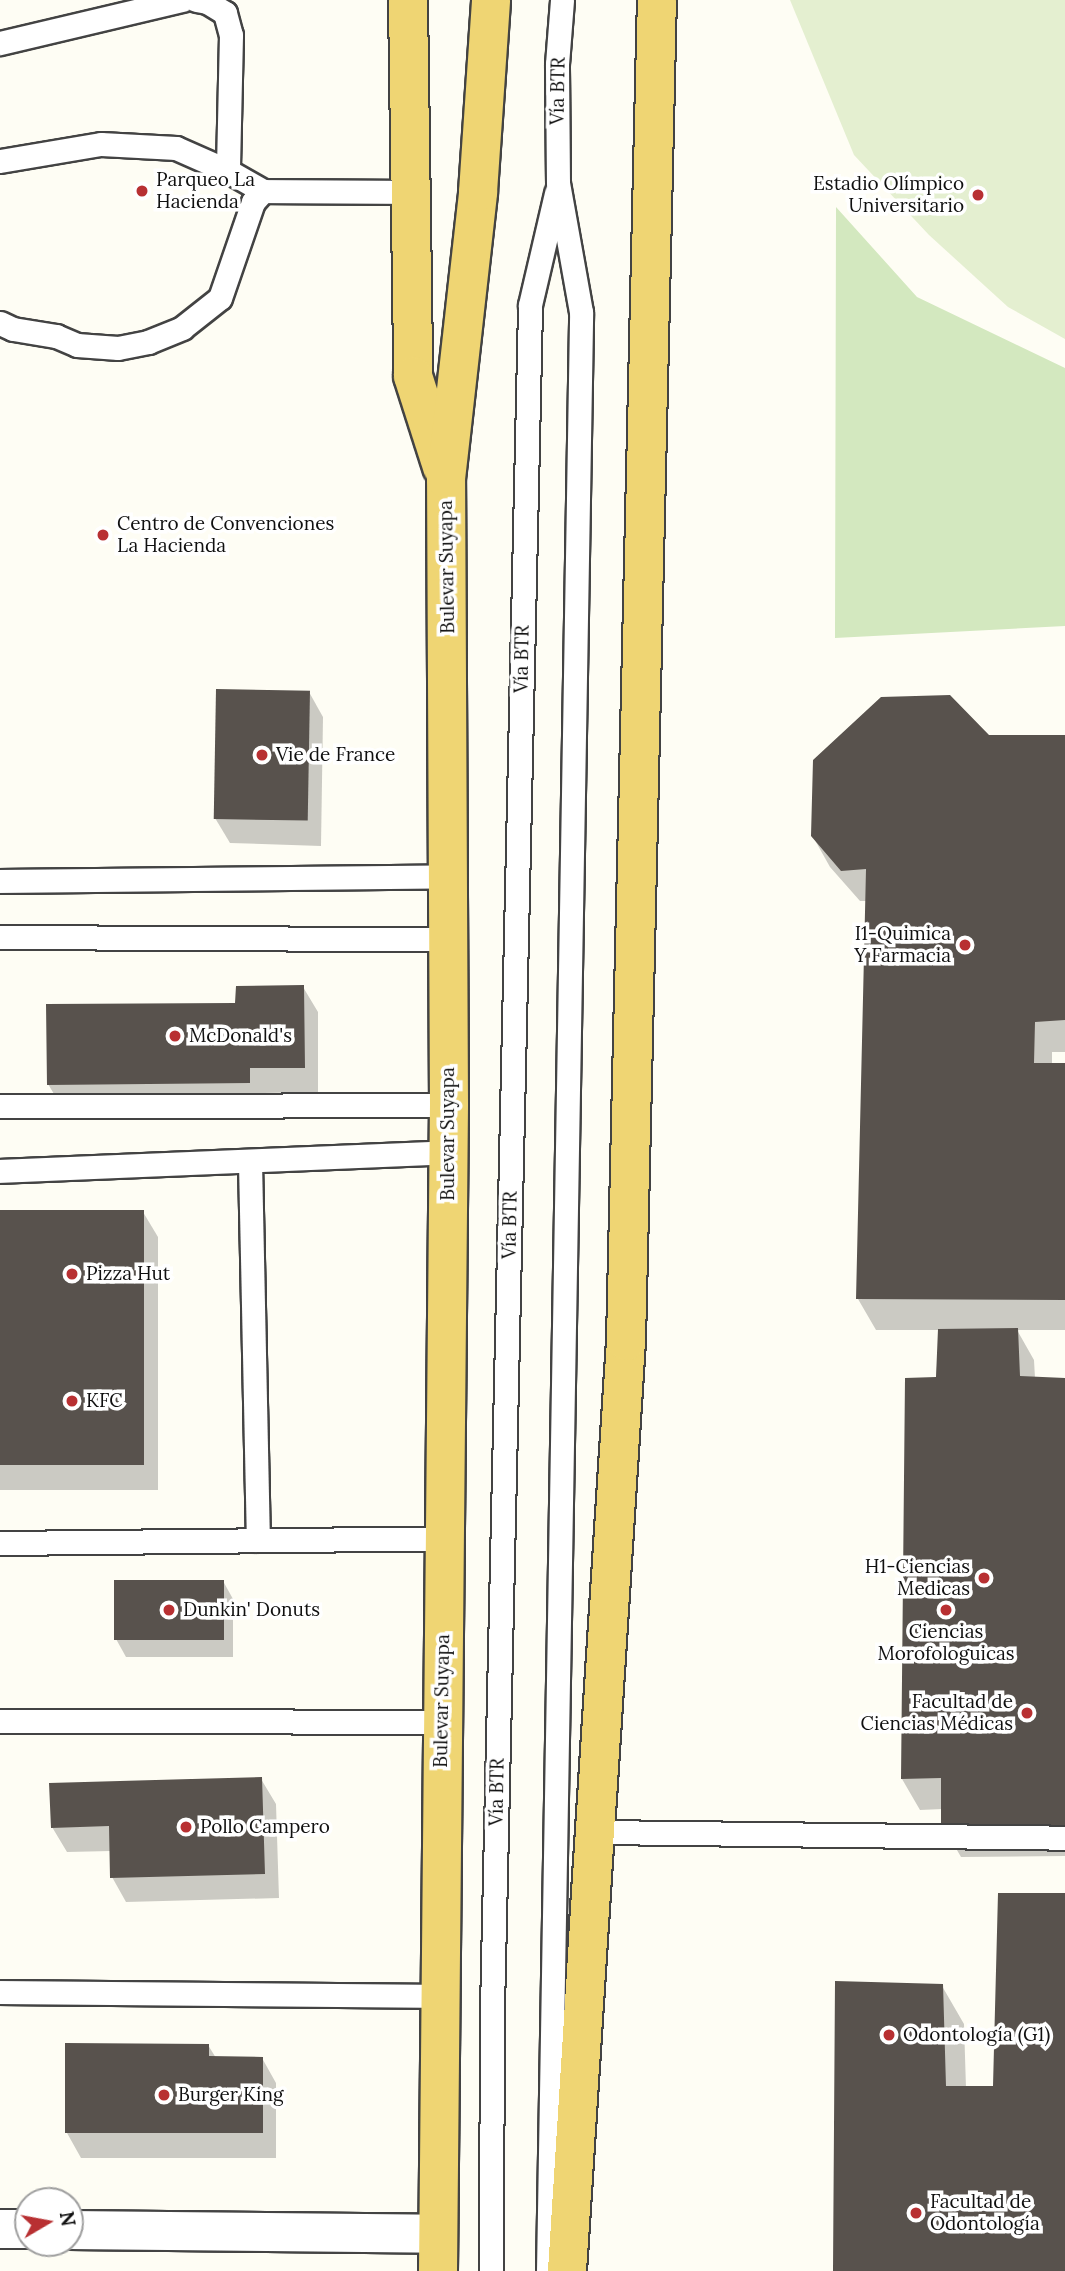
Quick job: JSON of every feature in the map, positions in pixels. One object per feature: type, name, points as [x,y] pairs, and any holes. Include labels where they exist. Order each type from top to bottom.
[{"type":"main road","points":[[408,0],[413,376],[446,478]]},
{"type":"main road","name":"Bulevar Suyapa","points":[[438,2271],[449,1152],[450,876],[446,478],[478,192],[491,0]]},
{"type":"main road","points":[[567,2271],[597,1832],[626,1341],[657,0]]},
{"type":"street","points":[[84,2230],[438,2234]]},
{"type":"lane","points":[[0,43],[182,0]]},
{"type":"lane","points":[[196,0],[207,2],[225,13],[231,35],[228,171]]},
{"type":"lane","name":"Vía BTR","points":[[548,2271],[581,312],[558,183],[557,64],[562,0]]},
{"type":"lane","points":[[0,161],[101,144],[176,148],[228,171],[263,191],[410,192]]},
{"type":"lane","name":"Vía BTR","points":[[491,2271],[493,1981],[530,305],[558,183]]},
{"type":"lane","points":[[0,323],[13,329],[56,336],[77,345],[118,348],[148,342],[182,328],[220,298],[253,202],[263,191]]},
{"type":"lane","points":[[0,881],[450,876]]},
{"type":"lane","points":[[0,937],[449,939]]},
{"type":"lane","points":[[0,1106],[449,1105]]},
{"type":"lane","points":[[0,1171],[449,1152]]},
{"type":"lane","points":[[250,1162],[258,1540]]},
{"type":"lane","points":[[0,1543],[444,1538]]},
{"type":"lane","points":[[0,1721],[442,1722]]},
{"type":"lane","points":[[597,1832],[1065,1838]]},
{"type":"lane","points":[[0,1992],[439,1996]]},
{"type":"green space","name":"Estadio Olímpico Universitario","points":[[790,0],[1065,0],[1065,339],[1008,307],[929,235],[854,155]]},
{"type":"green space","points":[[836,207],[917,297],[1065,368],[1065,626],[835,638]]},
{"type":"building","name":"Vie de France","points":[[216,689],[310,691],[308,821],[214,819]]},
{"type":"building","name":"I1-Quimica Y Farmacia","points":[[950,695],[989,735],[1065,735],[1065,1020],[1035,1022],[1034,1063],[1065,1063],[1065,1300],[856,1299],[866,869],[841,871],[811,836],[813,760],[881,697]]},
{"type":"building","name":"McDonald's","points":[[304,985],[305,1068],[250,1068],[250,1083],[47,1085],[46,1004],[235,1003],[236,986]]},
{"type":"building","points":[[0,1210],[144,1210],[144,1465],[0,1465]]},
{"type":"building","name":"H1-Ciencias Medicas","points":[[1018,1328],[1020,1376],[1065,1378],[1065,1826],[941,1827],[941,1778],[901,1779],[905,1378],[936,1377],[938,1329]]},
{"type":"building","name":"Dunkin' Donuts","points":[[114,1580],[224,1580],[224,1640],[114,1640]]},
{"type":"building","name":"Pollo Campero","points":[[262,1777],[265,1874],[110,1878],[109,1826],[51,1828],[49,1783]]},
{"type":"building","name":"Odontología (G1)","points":[[998,1893],[1065,1893],[1065,2271],[833,2271],[835,1981],[943,1984],[946,2086],[993,2086]]},
{"type":"building","name":"Burger King","points":[[65,2043],[209,2044],[209,2056],[263,2057],[263,2133],[65,2133]]},
{"type":"place","name":"Parqueo La Hacienda","points":[[142,191]]},
{"type":"place","name":"Estadio Olímpico Universitario","points":[[978,195]]},
{"type":"place","name":"Centro de Convenciones La Hacienda","points":[[103,535]]},
{"type":"place","name":"Vie de France","points":[[262,755]]},
{"type":"place","name":"I1-Quimica Y Farmacia","points":[[965,945]]},
{"type":"place","name":"McDonald's","points":[[175,1036]]},
{"type":"place","name":"Pizza Hut","points":[[72,1274]]},
{"type":"place","name":"KFC","points":[[72,1401]]},
{"type":"place","name":"H1-Ciencias Medicas","points":[[984,1578]]},
{"type":"place","name":"Dunkin' Donuts","points":[[169,1610]]},
{"type":"place","name":"Ciencias Morofologuicas","points":[[946,1610]]},
{"type":"place","name":"Facultad de Ciencias Médicas","points":[[1027,1713]]},
{"type":"place","name":"Pollo Campero","points":[[186,1827]]},
{"type":"place","name":"Odontología (G1)","points":[[889,2035]]},
{"type":"place","name":"Burger King","points":[[164,2095]]},
{"type":"place","name":"Facultad de Odontología","points":[[916,2213]]}]
